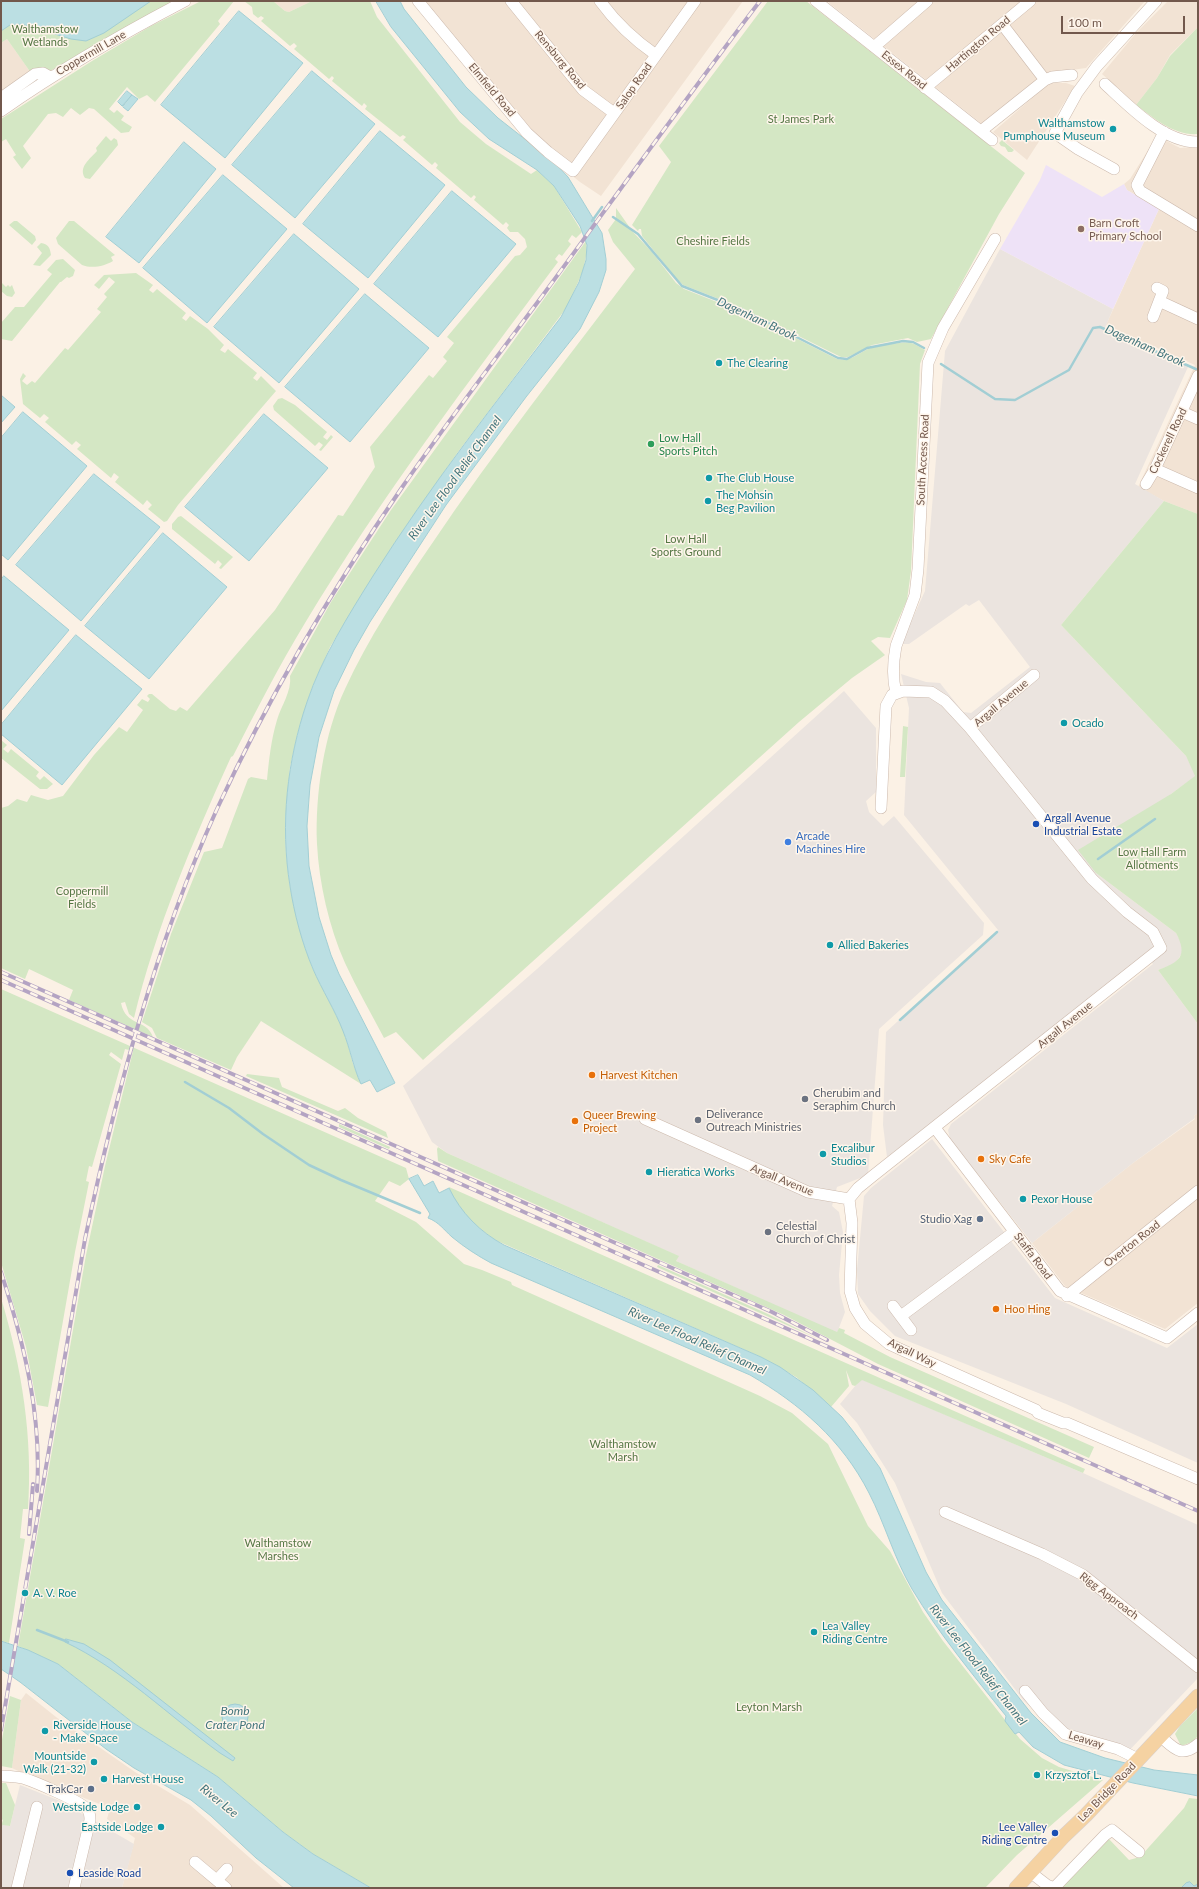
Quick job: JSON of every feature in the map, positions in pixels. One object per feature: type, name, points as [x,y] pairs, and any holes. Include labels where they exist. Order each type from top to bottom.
[{"type":"main road","name":"Lea Bridge Road","points":[[1016,1888],[1198,1696]]},
{"type":"street","name":"Coppermill Lane","points":[[1,111],[50,77],[109,41],[185,1]]},
{"type":"street","name":"Elmfield Road","points":[[418,1],[527,133],[548,152],[573,171]]},
{"type":"street","name":"Rensburg Road","points":[[511,1],[583,90],[614,113]]},
{"type":"street","points":[[600,1],[617,23],[637,42],[656,55]]},
{"type":"street","name":"Salop Road","points":[[573,171],[695,1]]},
{"type":"street","points":[[874,47],[927,1]]},
{"type":"street","name":"Hartington Road","points":[[925,88],[1030,1]]},
{"type":"street","points":[[1114,169],[1078,149],[1055,133],[1077,92],[1090,75],[1156,1]]},
{"type":"street","name":"Essex Road","points":[[819,2],[824,8],[992,140]]},
{"type":"street","points":[[1002,24],[1045,80]]},
{"type":"street","points":[[1,98],[35,74],[43,73],[50,77]]},
{"type":"street","points":[[981,131],[1045,80],[1052,77],[1072,75]]},
{"type":"street","points":[[1105,84],[1138,114],[1164,132],[1179,140],[1198,142]]},
{"type":"street","points":[[1164,132],[1144,167],[1137,185],[1140,191],[1198,226]]},
{"type":"street","name":"South Access Road","points":[[896,693],[893,674],[895,650],[915,595],[918,569],[928,364],[943,328],[995,239]]},
{"type":"street","points":[[1152,316],[1163,291],[1157,288]]},
{"type":"street","points":[[1159,301],[1198,319]]},
{"type":"street","name":"Cockerell Road","points":[[1146,484],[1155,469],[1198,376]]},
{"type":"street","points":[[1182,412],[1198,419]]},
{"type":"street","points":[[1155,469],[1198,488]]},
{"type":"street","name":"Argall Avenue","points":[[645,1119],[808,1192],[849,1200],[858,1188],[874,1174],[935,1128],[1161,948],[1153,932],[1127,912],[1092,879],[970,728],[1034,676]]},
{"type":"street","points":[[881,808],[885,712],[892,695],[896,693],[918,691],[937,694],[970,728]]},
{"type":"street","name":"Staffa Road","points":[[935,1128],[1060,1291],[1067,1296],[1167,1338],[1198,1313]]},
{"type":"street","name":"Overton Road","points":[[1067,1296],[1198,1191]]},
{"type":"street","name":"Argall Way","points":[[849,1200],[852,1223],[850,1291],[855,1308],[865,1324],[890,1344],[1036,1410],[1040,1408],[1066,1418],[1067,1423],[1198,1479]]},
{"type":"street","points":[[901,1316],[1014,1232]]},
{"type":"street","points":[[893,1306],[911,1330]]},
{"type":"street","name":"Rigg Approach","points":[[945,1512],[1029,1548],[1083,1575],[1198,1667]]},
{"type":"street","name":"Leaway","points":[[1025,1691],[1043,1713],[1065,1734],[1118,1749],[1136,1762]]},
{"type":"street","points":[[1160,1736],[1175,1749],[1180,1751],[1189,1750],[1198,1744]]},
{"type":"street","points":[[1,1776],[23,1779],[43,1786],[90,1812],[90,1820],[74,1888]]},
{"type":"street","points":[[17,1888],[37,1807]]},
{"type":"street","points":[[1030,1872],[1046,1885],[1054,1888],[1105,1834],[1112,1830],[1139,1852]]},
{"type":"street","points":[[195,1862],[226,1888]]},
{"type":"street","points":[[217,1880],[227,1869]]},
{"type":"shaded area","points":[[273,1],[312,1],[289,12],[285,11]]},
{"type":"shaded area","points":[[416,1],[743,1],[601,196],[580,182],[521,135]]},
{"type":"shaded area","points":[[830,1],[1145,1],[1086,68],[1064,71],[982,124],[829,3]]},
{"type":"shaded area","points":[[1168,1],[1198,1],[1198,27],[1170,55],[1157,78],[1136,105],[1102,74],[1136,33]]},
{"type":"shaded area","points":[[7,39],[36,80],[1,105],[1,43]]},
{"type":"shaded area","points":[[1051,83],[1066,83],[1075,86],[1027,160],[993,132]]},
{"type":"shaded area","points":[[1157,136],[1180,148],[1198,147],[1198,514],[1164,501],[1138,487],[1195,365],[1106,325],[1159,209],[1127,190],[1124,184],[1130,179]]},
{"type":"shaded area","name":"Barn Croft Primary School","points":[[1046,165],[1102,197],[1124,184],[1127,190],[1159,209],[1113,309],[1000,249],[1040,180]]},
{"type":"shaded area","points":[[1000,249],[1113,309],[1104,330],[1188,367],[1135,484],[1164,501],[1061,625],[1186,756],[1196,776],[1171,794],[1096,873],[1176,933],[1182,944],[1182,953],[1175,964],[1158,970],[1198,1024],[1198,1113],[1194,1116],[1195,1118],[1133,1163],[1032,1243],[950,1139],[948,1130],[951,1124],[1153,964],[1149,958],[887,1157],[883,1125],[886,1032],[998,930],[904,815],[909,708],[901,674],[926,682],[940,683],[963,712],[971,713],[1030,667],[979,600],[969,606],[966,604],[909,644],[901,644],[925,591],[945,351]]},
{"type":"shaded area","points":[[844,691],[876,728],[876,792],[866,801],[869,812],[883,826],[894,816],[984,923],[983,935],[879,1029],[868,1175],[837,1187],[832,1206],[839,1212],[843,1232],[839,1275],[840,1293],[845,1312],[837,1333],[676,1261],[678,1256],[447,1153],[432,1142],[403,1086],[537,969]]},
{"type":"shaded area","points":[[1198,1113],[1198,1303],[1165,1329],[1065,1286],[1032,1243],[1133,1163],[1195,1119],[1194,1116]]},
{"type":"shaded area","points":[[932,1139],[1055,1298],[1167,1348],[1198,1324],[1198,1463],[1066,1404],[895,1336],[870,1311],[858,1294],[857,1270],[864,1196],[871,1188]]},
{"type":"shaded area","points":[[861,1379],[1083,1473],[1198,1525],[1198,1678],[1123,1757],[1064,1736],[1024,1701],[942,1593],[895,1483],[857,1423],[840,1404]]},
{"type":"shaded area","points":[[26,1693],[56,1717],[135,1772],[190,1805],[284,1888],[122,1888],[135,1838],[107,1819],[110,1808],[33,1778],[12,1768],[21,1700]]},
{"type":"shaded area","points":[[20,1785],[60,1801],[134,1844],[122,1888],[1,1888],[1,1826],[2,1824],[10,1826]]},
{"type":"green space","name":"Walthamstow Wetlands","points":[[1,1],[174,1],[50,71],[31,73],[7,39],[1,43]]},
{"type":"green space","points":[[201,1],[234,1],[218,21],[220,24],[155,102],[147,95],[139,99],[127,87],[109,109],[114,113],[117,110],[124,116],[121,120],[132,127],[129,132],[121,133],[94,109],[89,108],[80,115],[71,108],[63,117],[56,113],[48,114],[23,146],[31,158],[22,169],[13,157],[16,155],[6,139],[1,142],[1,119],[92,61],[151,26]]},
{"type":"green space","name":"Coppermill Fields","points":[[244,1],[273,1],[285,11],[289,12],[312,1],[370,1],[377,17],[460,122],[486,144],[531,174],[537,170],[554,186],[582,232],[576,238],[572,235],[568,241],[571,244],[562,256],[559,254],[555,259],[558,262],[492,350],[364,530],[295,639],[233,756],[231,757],[176,885],[153,951],[134,1018],[129,1014],[125,1002],[121,1003],[127,1016],[146,1027],[153,1037],[69,1000],[73,990],[29,969],[25,979],[1,968],[1,808],[8,806],[17,799],[27,802],[31,795],[48,800],[63,796],[94,755],[119,727],[127,732],[143,710],[137,705],[142,699],[148,702],[150,699],[147,696],[149,694],[152,694],[170,709],[176,711],[180,707],[187,711],[275,610],[338,515],[343,516],[375,467],[370,447],[429,375],[433,378],[447,361],[443,357],[454,343],[447,337],[515,256],[520,255],[527,247],[525,239],[518,232],[510,232],[507,228],[509,225],[506,222],[503,225],[474,200],[476,197],[474,195],[471,198],[436,168],[438,165],[435,162],[432,165],[403,140],[406,137],[403,135],[400,137],[365,109],[367,106],[364,103],[362,106],[332,81],[334,78],[332,76],[329,79],[294,49],[297,46],[294,43],[290,46],[261,21],[264,18],[261,16],[258,18],[253,14],[252,7]]},
{"type":"green space","name":"St James Park","points":[[768,1],[806,1],[1025,173],[999,214],[931,339],[917,342],[908,338],[872,345],[848,357],[841,357],[742,308],[683,285],[642,236],[641,229],[638,231],[632,225],[671,162],[659,146]]},
{"type":"green space","points":[[1198,27],[1198,134],[1189,134],[1165,125],[1136,105],[1157,78],[1170,56]]},
{"type":"green space","points":[[106,136],[111,141],[114,138],[117,140],[118,145],[90,179],[85,178],[83,170],[86,163],[97,151],[96,148]]},
{"type":"green space","points":[[1002,140],[1014,150],[1012,152],[1008,152],[1005,147],[1001,146],[999,143]]},
{"type":"green space","name":"Low Hall Sports Ground","points":[[616,208],[633,232],[652,252],[676,283],[684,289],[750,315],[837,359],[842,360],[850,358],[868,349],[896,343],[911,343],[925,350],[920,364],[911,571],[907,600],[890,638],[878,637],[871,641],[885,655],[852,678],[799,722],[423,1060],[396,1032],[384,1038],[359,992],[334,935],[320,874],[317,844],[319,785],[326,745],[331,725],[345,689],[374,633],[396,597],[480,475],[635,269],[613,242],[608,230],[616,219]]},
{"type":"green space","points":[[14,221],[17,221],[35,236],[36,240],[32,245],[9,225]]},
{"type":"green space","points":[[69,221],[74,221],[115,255],[111,257],[113,261],[98,266],[90,267],[82,265],[58,244],[56,238]]},
{"type":"green space","points":[[586,241],[587,251],[583,271],[567,307],[458,452],[392,547],[330,647],[312,688],[298,732],[290,767],[285,826],[286,854],[290,887],[303,941],[312,967],[344,1031],[353,1064],[361,1084],[261,1021],[237,1057],[231,1070],[157,1038],[152,1028],[142,1022],[171,934],[204,852],[222,848],[248,779],[251,777],[267,780],[273,735],[288,693],[290,676],[331,602],[391,510]]},
{"type":"green space","points":[[41,243],[48,246],[51,255],[40,266],[33,265],[42,253],[37,247]]},
{"type":"green space","points":[[63,259],[75,270],[73,276],[69,278],[67,277],[60,282],[12,341],[1,339],[1,323],[15,307],[24,307],[52,274],[47,270],[56,260]]},
{"type":"green space","points":[[136,273],[153,285],[149,290],[153,293],[157,289],[186,313],[182,318],[186,321],[190,316],[208,329],[224,345],[220,350],[225,353],[228,349],[257,373],[253,378],[257,381],[261,376],[276,391],[178,505],[167,521],[164,522],[148,509],[152,505],[147,500],[143,505],[115,482],[119,477],[114,473],[111,478],[77,449],[81,445],[76,441],[72,445],[45,422],[49,418],[44,414],[40,418],[23,404],[20,379],[23,373],[26,376],[22,381],[27,385],[32,381],[35,383],[65,348],[68,350],[101,312],[97,309],[107,297],[104,294],[115,282],[109,277],[99,289],[94,285],[104,275]]},
{"type":"green space","points":[[1,282],[6,287],[8,285],[10,287],[12,285],[15,293],[12,297],[7,296],[1,291]]},
{"type":"green space","points":[[282,398],[295,405],[327,432],[323,437],[327,440],[331,435],[333,437],[321,451],[319,450],[323,445],[319,442],[315,446],[274,410],[273,406],[278,399]]},
{"type":"green space","name":"Low Hall Farm Allotments","points":[[1164,501],[1198,514],[1198,1024],[1158,970],[1172,964],[1180,957],[1180,941],[1176,933],[1096,873],[1078,850],[1171,794],[1195,776],[1186,756],[1061,625]]},
{"type":"green space","points":[[181,516],[233,557],[221,569],[219,568],[222,564],[218,560],[215,564],[172,529],[172,524],[178,517]]},
{"type":"green space","points":[[903,726],[908,727],[905,777],[900,777]]},
{"type":"green space","points":[[1,740],[7,745],[3,749],[8,753],[11,749],[39,772],[36,776],[40,780],[44,776],[53,784],[47,789],[40,789],[1,758]]},
{"type":"green space","points":[[1,989],[406,1168],[409,1179],[400,1186],[389,1181],[375,1201],[416,1222],[464,1264],[511,1282],[512,1285],[760,1396],[792,1413],[828,1444],[868,1526],[890,1551],[923,1612],[943,1641],[1020,1739],[1042,1758],[1059,1767],[1103,1780],[1017,1855],[985,1888],[371,1888],[313,1854],[283,1832],[218,1777],[132,1722],[58,1664],[18,1646],[86,1255],[105,1166],[133,1051],[125,1049],[122,1060],[111,1052],[109,1055],[121,1064],[92,1167],[89,1166],[86,1181],[89,1182],[75,1252],[48,1407],[37,1405],[26,1347],[1,1262]]},
{"type":"green space","points":[[247,1074],[279,1078],[282,1087],[338,1111],[345,1108],[358,1118],[386,1132],[388,1138],[246,1076]]},
{"type":"green space","points":[[339,1124],[390,1147],[389,1149],[339,1127]]},
{"type":"green space","points":[[438,1147],[447,1153],[679,1256],[676,1261],[837,1332],[839,1328],[845,1330],[844,1333],[890,1357],[1094,1447],[1089,1458],[878,1364],[784,1315],[438,1161]]},
{"type":"green space","points":[[449,1187],[1085,1469],[1083,1473],[862,1380],[855,1386],[852,1385],[846,1370],[849,1386],[831,1407],[796,1377],[761,1357],[495,1240],[474,1224],[460,1209],[450,1194]]},
{"type":"green space","points":[[658,1265],[768,1314],[816,1338],[657,1267]]},
{"type":"green space","points":[[1,1298],[15,1350],[20,1377],[29,1456],[28,1509],[23,1509],[20,1538],[25,1539],[9,1643],[1,1641]]},
{"type":"green space","points":[[10,1696],[21,1700],[12,1768],[1,1766],[1,1745]]},
{"type":"green space","points":[[1198,1708],[1197,1737],[1192,1742],[1181,1746],[1175,1734],[1180,1726]]},
{"type":"green space","points":[[1,1783],[6,1783],[15,1805],[10,1826],[1,1826],[3,1820],[1,1819]]},
{"type":"green space","points":[[1189,1798],[1198,1799],[1198,1888],[1061,1888],[1108,1838],[1129,1860],[1140,1857],[1184,1808]]},
{"type":"water","points":[[1,1],[151,1],[104,33],[86,41],[71,39],[22,24],[10,25],[1,31]]},
{"type":"water","name":"River Lee Flood Relief Channel","points":[[376,1],[400,1],[404,9],[466,87],[498,118],[554,162],[568,177],[602,233],[606,259],[606,270],[599,292],[580,329],[526,397],[446,505],[370,622],[354,650],[334,691],[319,737],[310,785],[307,826],[309,866],[319,917],[331,955],[339,974],[395,1083],[377,1092],[370,1080],[361,1084],[340,1023],[309,959],[296,917],[287,863],[286,839],[287,793],[294,747],[313,685],[345,622],[373,576],[417,510],[464,445],[561,317],[579,282],[586,260],[587,245],[580,226],[554,186],[537,170],[489,139],[460,112],[391,27]]},
{"type":"water","points":[[239,11],[303,63],[225,158],[161,105]]},
{"type":"water","points":[[312,71],[375,124],[295,218],[232,165]]},
{"type":"water","points":[[127,91],[132,95],[122,106],[118,102]]},
{"type":"water","points":[[132,95],[138,99],[128,111],[123,107]]},
{"type":"water","points":[[380,131],[445,185],[368,278],[303,224]]},
{"type":"water","points":[[184,142],[216,169],[139,263],[106,237]]},
{"type":"water","points":[[223,175],[287,229],[207,323],[143,268]]},
{"type":"water","points":[[452,191],[516,244],[438,337],[374,284]]},
{"type":"water","points":[[294,234],[359,289],[279,383],[214,327]]},
{"type":"water","points":[[365,294],[429,348],[350,442],[285,387]]},
{"type":"water","points":[[1,395],[15,407],[1,423]]},
{"type":"water","points":[[23,412],[87,466],[8,560],[1,554],[1,438]]},
{"type":"water","points":[[264,414],[328,468],[249,561],[185,507]]},
{"type":"water","points":[[94,474],[160,527],[81,621],[16,565]]},
{"type":"water","points":[[163,533],[227,587],[149,679],[85,626]]},
{"type":"water","points":[[4,576],[69,630],[1,711],[1,580]]},
{"type":"water","points":[[76,635],[142,689],[62,785],[1,734],[1,725]]},
{"type":"water","name":"River Lee Flood Relief Channel","points":[[418,1175],[424,1186],[433,1181],[439,1193],[449,1188],[465,1214],[479,1228],[504,1245],[761,1357],[780,1367],[813,1390],[842,1417],[880,1468],[926,1572],[942,1600],[1031,1713],[1060,1742],[1105,1758],[1154,1770],[1198,1775],[1198,1796],[1133,1783],[1064,1765],[1033,1747],[1019,1732],[1015,1734],[1005,1721],[1006,1716],[957,1654],[922,1606],[906,1577],[869,1493],[846,1456],[818,1425],[786,1398],[750,1375],[491,1263],[466,1248],[438,1224],[428,1218],[430,1214],[409,1179]]},
{"type":"water","points":[[66,1639],[84,1644],[110,1660],[235,1758],[233,1761],[201,1739],[126,1679],[86,1653],[65,1642]]},
{"type":"water","name":"River Lee","points":[[1,1641],[28,1650],[58,1664],[132,1722],[218,1777],[283,1832],[313,1854],[371,1888],[294,1888],[256,1858],[211,1816],[191,1800],[134,1768],[106,1749],[1,1669]]},
{"type":"water","name":"Bomb Crater Pond","points":[[235,1704],[244,1708],[248,1717],[244,1726],[235,1730],[226,1726],[222,1717],[226,1708]]},
{"type":"water","points":[[1190,1882],[1194,1886],[1198,1884],[1198,1888],[1181,1888],[1186,1883]]},
{"type":"waterway","name":"Dagenham Brook","points":[[592,221],[602,207]]},
{"type":"waterway","name":"Dagenham Brook","points":[[613,217],[638,234],[682,286],[743,310],[838,358],[847,359],[867,348],[903,341],[913,342],[924,348]]},
{"type":"waterway","name":"Dagenham Brook","points":[[941,364],[995,399],[1015,400],[1069,370],[1093,328],[1100,327],[1198,370]]},
{"type":"waterway","points":[[1098,859],[1155,819]]},
{"type":"waterway","points":[[900,1020],[997,932]]},
{"type":"waterway","points":[[185,1082],[229,1108],[263,1134],[309,1165],[420,1213]]},
{"type":"waterway","points":[[37,1630],[68,1642]]},
{"type":"railway","points":[[1,1730],[85,1239],[97,1184],[124,1075],[156,967],[195,861],[217,809],[258,725],[303,643],[327,603],[403,486],[760,1]]},
{"type":"railway","points":[[1,972],[772,1312],[827,1340]]},
{"type":"railway","points":[[1,980],[1198,1511]]},
{"type":"railway","points":[[1,1272],[17,1325],[30,1380],[37,1435],[37,1491]]},
{"type":"railway","points":[[29,1534],[33,1484]]},
{"type":"place","name":"Walthamstow Pumphouse Museum","points":[[1113,129]]},
{"type":"place","name":"Barn Croft Primary School","points":[[1081,229]]},
{"type":"place","name":"The Clearing","points":[[719,363]]},
{"type":"place","name":"Low Hall Sports Pitch","points":[[651,444]]},
{"type":"place","name":"The Club House","points":[[709,478]]},
{"type":"place","name":"The Mohsin Beg Pavilion","points":[[708,501]]},
{"type":"place","name":"Ocado","points":[[1064,723]]},
{"type":"place","name":"Argall Avenue Industrial Estate","points":[[1036,824]]},
{"type":"place","name":"Arcade Machines Hire","points":[[788,842]]},
{"type":"place","name":"Allied Bakeries","points":[[830,945]]},
{"type":"place","name":"Harvest Kitchen","points":[[592,1075]]},
{"type":"place","name":"Cherubim and Seraphim Church","points":[[805,1099]]},
{"type":"place","name":"Deliverance Outreach Ministries","points":[[698,1120]]},
{"type":"place","name":"Queer Brewing Project","points":[[575,1121]]},
{"type":"place","name":"Excalibur Studios","points":[[823,1154]]},
{"type":"place","name":"Sky Cafe","points":[[981,1159]]},
{"type":"place","name":"Hieratica Works","points":[[649,1172]]},
{"type":"place","name":"Pexor House","points":[[1023,1199]]},
{"type":"place","name":"Studio Xag","points":[[980,1219]]},
{"type":"place","name":"Celestial Church of Christ","points":[[768,1232]]},
{"type":"place","name":"Hoo Hing","points":[[996,1309]]},
{"type":"place","name":"A. V. Roe","points":[[25,1593]]},
{"type":"place","name":"Lea Valley Riding Centre","points":[[814,1632]]},
{"type":"place","name":"Riverside House - Make Space","points":[[45,1731]]},
{"type":"place","name":"Mountside Walk (21-32)","points":[[94,1762]]},
{"type":"place","name":"Krzysztof L.","points":[[1037,1775]]},
{"type":"place","name":"Harvest House","points":[[104,1779]]},
{"type":"place","name":"TrakCar","points":[[91,1789]]},
{"type":"place","name":"Westside Lodge","points":[[137,1807]]},
{"type":"place","name":"Eastside Lodge","points":[[161,1827]]},
{"type":"place","name":"Lee Valley Riding Centre","points":[[1055,1833]]},
{"type":"place","name":"Leaside Road","points":[[70,1873]]},
{"type":"park label","name":"Cheshire Fields","points":[[713,241]]},
{"type":"park label","name":"Walthamstow Marsh","points":[[623,1450]]},
{"type":"park label","name":"Walthamstow Marshes","points":[[278,1549]]},
{"type":"park label","name":"Leyton Marsh","points":[[769,1707]]}]
